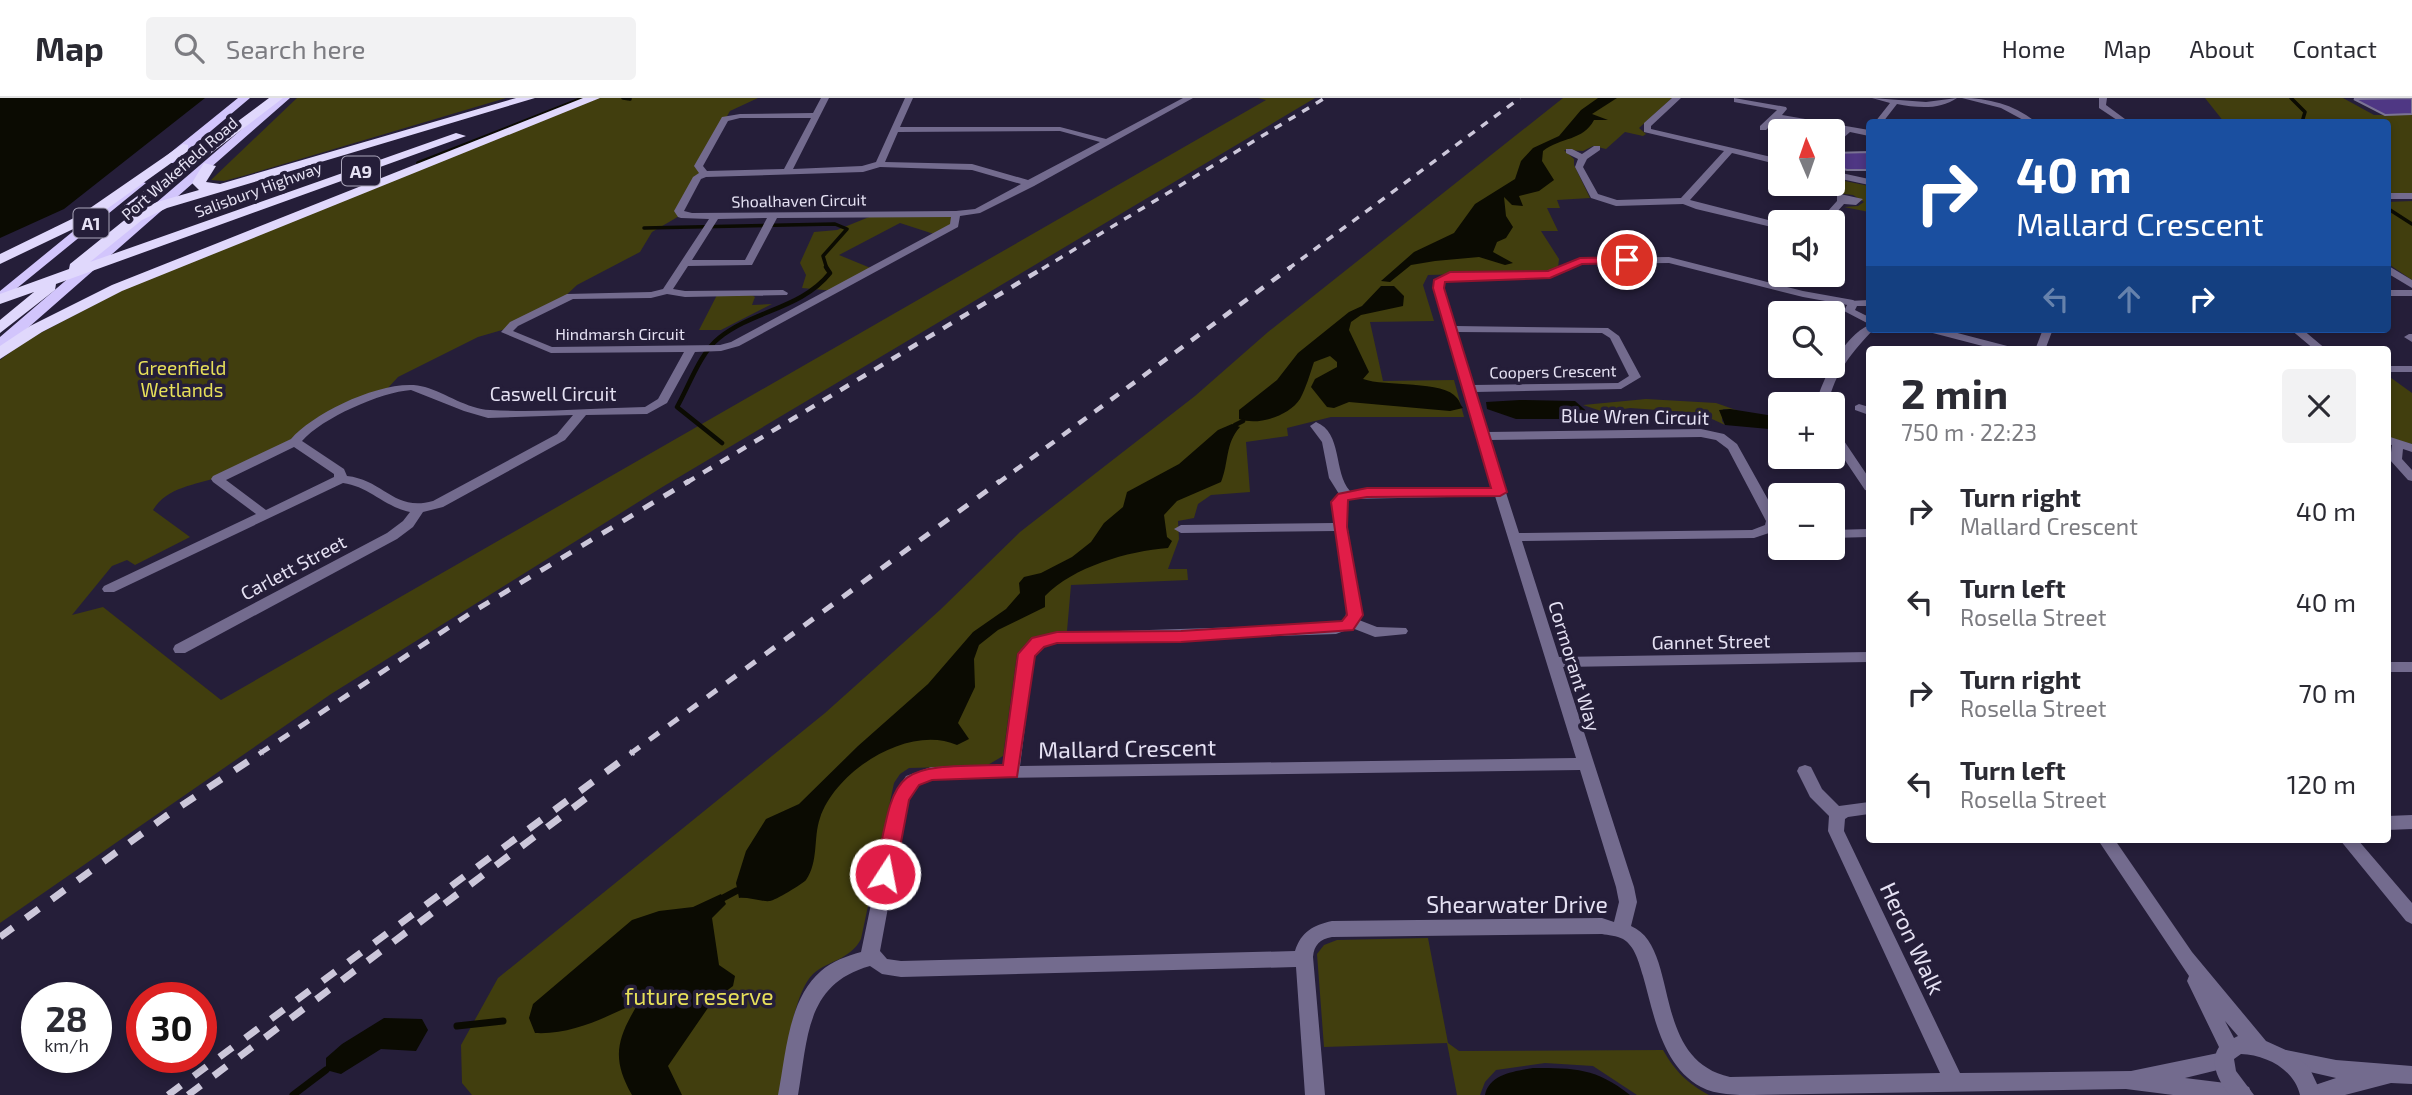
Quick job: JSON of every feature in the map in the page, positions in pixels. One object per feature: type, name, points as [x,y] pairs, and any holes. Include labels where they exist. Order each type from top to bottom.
[{"type":"highway","name":"Port Wakefield Road","points":[[0,298],[245,98]]},
{"type":"highway","points":[[0,314],[277,98]]},
{"type":"highway","name":"Port Wakefield Road","points":[[0,345],[285,98]]},
{"type":"highway","points":[[0,328],[130,222],[162,205],[529,98]]},
{"type":"highway","name":"Salisbury Highway","points":[[0,290],[547,98]]},
{"type":"highway","name":"Salisbury Highway","points":[[0,298],[567,98]]},
{"type":"highway","points":[[0,354],[36,329],[117,288],[594,98]]},
{"type":"highway","points":[[0,260],[85,218],[183,148]]},
{"type":"highway","points":[[209,166],[199,183],[201,186],[230,185]]},
{"type":"street","points":[[787,171],[825,98]]},
{"type":"street","name":"Shoalhaven Circuit","points":[[909,98],[880,164],[863,169],[705,174],[697,177],[679,211],[681,215],[711,223],[770,222],[956,214],[983,209],[1189,98]]},
{"type":"street","points":[[1678,98],[1647,125],[1647,130],[1768,159]]},
{"type":"street","points":[[1877,98],[1895,102],[1944,103],[1953,98]]},
{"type":"street","points":[[1966,98],[2004,106],[2027,119]]},
{"type":"street","points":[[1980,98],[2013,106],[2028,119]]},
{"type":"street","points":[[2103,98],[2102,106],[2121,119]]},
{"type":"street","points":[[1737,100],[1783,109],[1763,128]]},
{"type":"street","points":[[1882,119],[1895,102]]},
{"type":"street","points":[[705,174],[698,166],[725,119],[740,116],[816,115]]},
{"type":"street","points":[[1776,116],[1865,133]]},
{"type":"street","points":[[896,130],[1059,129],[1108,142]]},
{"type":"street","points":[[1597,148],[1583,158],[1580,167],[1594,196],[1602,201],[1671,204],[1684,201],[1768,223]]},
{"type":"street","points":[[1684,201],[1730,150]]},
{"type":"street","points":[[1569,151],[1583,158]]},
{"type":"street","points":[[880,164],[976,167],[1031,184]]},
{"type":"street","points":[[1845,177],[1866,181]]},
{"type":"street","points":[[2391,196],[2412,196]]},
{"type":"street","points":[[1834,210],[1842,201]]},
{"type":"street","name":"Hindmarsh Circuit","points":[[667,290],[651,295],[571,296],[514,324],[506,332],[551,350],[721,348],[746,338],[955,225],[956,214]]},
{"type":"street","points":[[687,263],[748,263],[770,222]]},
{"type":"street","points":[[711,223],[667,290],[685,294],[783,293]]},
{"type":"street","name":"Cormorant Way","points":[[1621,930],[1628,902],[1625,887],[1475,414],[1438,283],[1450,276],[1550,274],[1580,261],[1669,260],[1803,294],[1853,310]]},
{"type":"street","points":[[2391,271],[2412,285]]},
{"type":"street","points":[[2391,293],[2412,293]]},
{"type":"street","points":[[1853,310],[1866,303]]},
{"type":"street","points":[[1853,310],[1866,319]]},
{"type":"street","points":[[1853,310],[1853,341]]},
{"type":"street","name":"Coopers Crescent","points":[[1452,329],[1604,330],[1614,336],[1635,377],[1621,386],[1469,393]]},
{"type":"street","points":[[1824,392],[1853,341],[1866,330]]},
{"type":"street","points":[[1943,333],[1980,346]]},
{"type":"street","points":[[2300,333],[2317,346]]},
{"type":"street","name":"Caswell Circuit","points":[[265,515],[217,479],[295,442],[305,431],[377,394],[400,387],[413,387],[480,412],[640,411],[655,407],[663,401],[697,348]]},
{"type":"street","points":[[2391,369],[2412,369]]},
{"type":"street","points":[[109,589],[341,479],[360,481],[401,508],[417,511],[438,503],[561,437],[582,412]]},
{"type":"street","points":[[1316,426],[1327,437],[1335,482],[1347,495]]},
{"type":"street","name":"Blue Wren Circuit","points":[[1482,436],[1701,433],[1720,437],[1733,447],[1768,507]]},
{"type":"street","points":[[295,442],[340,472],[341,479]]},
{"type":"street","points":[[2412,448],[2392,442],[2396,460],[2412,477]]},
{"type":"street","points":[[1845,451],[1866,482]]},
{"type":"street","points":[[1352,622],[1354,607],[1338,502],[1347,495],[1500,492]]},
{"type":"street","name":"Carlett Street","points":[[180,649],[392,536],[408,524],[417,511]]},
{"type":"street","points":[[1181,529],[1340,527]]},
{"type":"street","name":"Blue Wren Circuit","points":[[1514,537],[1755,534],[1768,531]]},
{"type":"street","points":[[1845,534],[1866,533]]},
{"type":"street","points":[[1011,772],[1027,654],[1038,642],[1057,638],[1336,629],[1352,622],[1375,632],[1401,631]]},
{"type":"street","name":"Gannet Street","points":[[1555,662],[1866,657]]},
{"type":"street","points":[[2391,667],[2412,667]]},
{"type":"street","name":"Mallard Crescent","points":[[873,957],[872,941],[900,798],[912,780],[931,773],[1585,764]]},
{"type":"street","points":[[1805,771],[1816,793],[1838,815],[1853,809],[1866,808]]},
{"type":"street","name":"Heron Walk","points":[[1838,815],[1834,823],[1836,831],[1954,1082]]},
{"type":"street","points":[[2391,822],[2412,822]]},
{"type":"street","points":[[2108,843],[2185,958],[2259,1047],[2283,1058],[2388,1075],[2412,1075]]},
{"type":"street","points":[[2351,843],[2412,916]]},
{"type":"street","name":"Shearwater Drive","points":[[1304,959],[1307,942],[1327,930],[1602,926],[1621,930],[1642,947],[1680,1058],[1704,1080],[1730,1086],[2126,1080],[2243,1094]]},
{"type":"street","points":[[788,1095],[810,997],[823,980],[841,967],[873,957],[882,966],[901,969],[1304,959],[1315,1095]]},
{"type":"street","points":[[2185,958],[2226,1055],[2229,1079],[2243,1094]]},
{"type":"street","name":"Shearwater Drive","points":[[2126,1080],[2226,1055],[2238,1045],[2259,1047]]},
{"type":"street","points":[[2283,1058],[2302,1075],[2311,1095],[2330,1087],[2370,1082],[2388,1075]]},
{"type":"green space","points":[[297,98],[506,98],[243,176],[224,181],[211,180]]},
{"type":"green space","name":"Greenfield Wetlands","points":[[599,98],[758,98],[730,111],[698,166],[705,174],[697,177],[681,215],[652,232],[640,252],[577,285],[561,300],[509,328],[478,337],[398,377],[387,389],[261,458],[166,496],[153,510],[190,537],[135,565],[127,560],[112,566],[72,615],[103,607],[221,700],[1266,100],[1258,98],[1315,98],[664,486],[331,694],[0,923],[0,360],[27,340],[138,282]]},
{"type":"green space","name":"future reserve","points":[[1563,98],[1672,98],[1639,128],[1646,134],[1643,136],[1625,132],[1606,149],[1593,146],[1583,151],[1564,150],[1574,159],[1574,165],[1590,198],[1557,200],[1560,208],[1547,208],[1558,231],[1541,231],[1559,259],[1558,268],[1543,272],[1428,275],[1423,285],[1434,321],[1370,322],[1383,381],[1454,380],[1464,417],[1331,417],[1287,428],[1288,436],[1246,442],[1250,492],[1211,495],[1198,504],[1194,518],[1178,521],[1179,539],[1168,569],[1187,569],[1188,580],[1071,585],[1067,631],[1032,638],[1017,654],[1003,756],[986,766],[909,768],[900,774],[894,783],[861,939],[845,956],[819,969],[806,984],[795,1013],[779,1095],[472,1095],[462,1083],[461,1045],[498,978],[825,713],[940,610],[1020,532],[1195,396],[1268,332]]},
{"type":"green space","points":[[2205,98],[2343,98],[2374,115],[2412,115],[2412,196],[2391,195],[2391,119],[2222,119]]},
{"type":"green space","points":[[1845,181],[1866,185],[1866,211],[1844,207],[1858,206],[1864,202],[1853,195],[1845,194]]},
{"type":"green space","points":[[2412,201],[2412,280],[2391,266],[2391,202]]},
{"type":"green space","points":[[956,214],[956,221],[937,235],[900,223],[839,255],[873,269],[835,291],[802,288],[806,275],[800,263],[814,232],[837,230],[874,215]]},
{"type":"green space","points":[[750,294],[755,297],[752,305],[772,304],[721,330],[699,330],[717,295]]},
{"type":"green space","points":[[2391,378],[2412,393],[2412,444],[2391,438]]},
{"type":"green space","points":[[1646,399],[1716,403],[1736,410],[1723,409],[1722,421],[1725,425],[1699,413],[1630,408],[1604,412],[1583,405]]},
{"type":"green space","points":[[1428,938],[1448,1043],[1459,1051],[1663,1050],[1682,1076],[1709,1095],[1637,1095],[1593,1066],[1545,1063],[1496,1070],[1485,1082],[1480,1095],[1457,1095],[1447,1043],[1324,1047],[1317,954],[1324,945],[1337,940]]},
{"type":"shaded area","points":[[0,98],[205,98],[64,209],[0,238]]},
{"type":"shaded area","points":[[1598,98],[1617,98],[1592,114],[1608,120],[1594,120],[1584,132],[1543,151],[1542,161],[1554,180],[1539,191],[1519,196],[1523,206],[1512,205],[1504,197],[1506,216],[1513,227],[1506,238],[1497,242],[1493,252],[1513,263],[1505,265],[1479,257],[1435,261],[1411,265],[1390,282],[1381,281],[1414,252],[1454,233],[1475,204],[1515,179],[1521,161],[1533,148],[1559,136],[1581,110]]},
{"type":"shaded area","points":[[1381,286],[1394,286],[1404,296],[1403,306],[1361,315],[1351,322],[1349,330],[1369,372],[1363,379],[1440,389],[1450,392],[1463,408],[1450,411],[1349,402],[1334,408],[1327,407],[1311,387],[1315,379],[1337,367],[1337,362],[1330,356],[1314,362],[1300,399],[1289,410],[1264,420],[1239,419],[1239,410],[1277,380],[1298,353],[1349,312],[1362,306]]},
{"type":"shaded area","points":[[1575,401],[1591,415],[1582,419],[1516,419],[1487,409],[1486,402]]},
{"type":"shaded area","points":[[1730,409],[1768,415],[1768,429],[1725,425],[1719,410]]},
{"type":"shaded area","points":[[1232,424],[1240,427],[1232,440],[1221,482],[1177,501],[1164,515],[1167,537],[1172,541],[1168,548],[1102,562],[1070,577],[1045,596],[1045,607],[998,630],[979,645],[974,659],[975,687],[958,723],[969,739],[957,745],[938,740],[897,746],[858,768],[841,783],[820,818],[813,865],[806,880],[770,901],[739,898],[736,883],[746,851],[766,819],[799,804],[858,746],[928,684],[973,632],[1006,609],[1020,593],[1019,583],[1024,577],[1041,573],[1072,557],[1091,542],[1104,523],[1123,507],[1127,492],[1179,464],[1218,430]]},
{"type":"shaded area","points":[[721,894],[726,904],[712,918],[719,965],[735,976],[733,986],[712,1002],[668,1066],[682,1095],[632,1095],[625,1082],[619,1047],[626,1026],[639,1002],[576,1028],[535,1033],[529,1018],[533,1004],[632,920],[659,911],[693,907]]},
{"type":"shaded area","points":[[384,1018],[422,1019],[428,1030],[416,1051],[381,1049],[341,1074],[326,1070],[326,1058],[342,1044]]},
{"type":"shaded area","points":[[1533,1068],[1584,1071],[1606,1079],[1630,1095],[1485,1095],[1487,1088],[1497,1078]]},
{"type":"building","points":[[2412,98],[2412,114],[2385,115],[2354,99]]},
{"type":"building","points":[[1866,152],[1866,170],[1847,170],[1845,153]]},
{"type":"waterway","points":[[418,163],[583,98]]},
{"type":"waterway","points":[[623,98],[630,99]]},
{"type":"waterway","points":[[2291,98],[2305,112],[2303,119]]},
{"type":"waterway","points":[[2391,211],[2412,224]]},
{"type":"waterway","points":[[644,228],[835,224],[847,229],[823,256],[827,268]]},
{"type":"waterway","points":[[722,443],[677,407],[701,361],[719,338],[747,321],[791,302],[818,285],[830,273],[827,268]]},
{"type":"waterway","points":[[1235,425],[1243,421]]},
{"type":"waterway","points":[[723,898],[736,891]]},
{"type":"waterway","points":[[457,1026],[503,1021]]},
{"type":"waterway","points":[[293,1095],[326,1070]]},
{"type":"railway","points":[[1042,269],[1325,98]]},
{"type":"railway","points":[[1288,269],[1520,98]]},
{"type":"railway","points":[[686,483],[1045,267]]},
{"type":"railway","points":[[998,483],[1291,267]]},
{"type":"railway","points":[[0,937],[166,816],[469,614],[689,481]]},
{"type":"railway","points":[[630,754],[1000,481]]},
{"type":"railway","points":[[168,1095],[633,752]]},
{"type":"railway","points":[[188,1095],[589,796]]},
{"type":"route","points":[[885,874],[900,798],[912,780],[931,773],[1011,772],[1027,654],[1038,642],[1057,638],[1181,636],[1225,631],[1336,629],[1347,626],[1355,615],[1340,527],[1338,502],[1343,497],[1367,493],[1500,492],[1438,288],[1439,280],[1446,276],[1550,274],[1580,261],[1627,260]]}]
